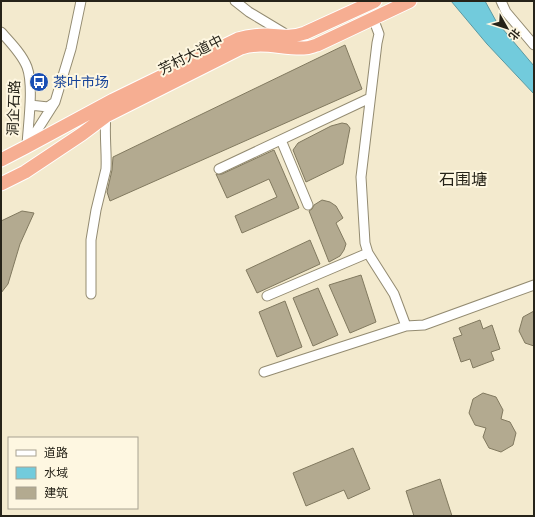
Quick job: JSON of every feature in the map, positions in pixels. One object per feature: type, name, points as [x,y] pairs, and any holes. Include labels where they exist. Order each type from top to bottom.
[{"type":"highway","name":"芳村大道中","points":[[1,160],[96,109],[238,39],[255,35],[284,37],[297,36],[375,1]]},
{"type":"highway","name":"芳村大道中","points":[[1,184],[25,172],[106,116],[240,48],[265,45],[287,48],[306,48],[317,45],[410,1]]},
{"type":"street","points":[[26,147],[55,102],[71,48],[81,1]]},
{"type":"street","points":[[236,1],[249,12],[284,33]]},
{"type":"street","points":[[501,1],[506,12],[534,45]]},
{"type":"street","points":[[373,18],[379,34],[361,177],[365,243],[368,253],[394,294],[406,326]]},
{"type":"street","name":"洞企石路","points":[[1,32],[27,66],[30,75],[30,105],[26,147]]},
{"type":"street","points":[[219,169],[370,98]]},
{"type":"street","points":[[30,105],[48,106],[55,102]]},
{"type":"street","points":[[91,294],[91,240],[96,210],[106,169],[106,116]]},
{"type":"street","points":[[281,140],[308,205]]},
{"type":"street","points":[[267,296],[368,253]]},
{"type":"street","points":[[264,372],[406,326],[424,325],[534,285]]},
{"type":"water","points":[[451,1],[485,1],[496,21],[534,66],[534,94],[487,44]]},
{"type":"building","points":[[345,45],[362,89],[110,201],[107,192],[112,170],[113,157]]},
{"type":"building","points":[[342,123],[347,124],[350,128],[343,164],[306,182],[293,150],[298,143],[331,126]]},
{"type":"building","points":[[274,150],[299,208],[242,233],[235,216],[277,197],[269,179],[227,198],[216,174],[222,174]]},
{"type":"building","points":[[322,200],[330,202],[336,206],[343,218],[336,223],[346,244],[340,256],[329,262],[309,211],[314,205]]},
{"type":"building","points":[[22,211],[34,213],[20,244],[8,284],[1,293],[1,221]]},
{"type":"building","points":[[310,240],[320,264],[257,293],[246,270]]},
{"type":"building","points":[[361,275],[376,322],[350,333],[329,285]]},
{"type":"building","points":[[318,288],[338,335],[313,346],[293,298]]},
{"type":"building","points":[[285,301],[302,347],[277,357],[259,312]]},
{"type":"building","points":[[534,311],[534,346],[525,343],[519,331],[523,317]]},
{"type":"building","points":[[480,320],[483,329],[492,325],[500,349],[491,352],[494,360],[473,368],[470,359],[461,362],[453,338],[462,335],[459,328]]},
{"type":"building","points":[[483,393],[496,397],[503,410],[501,419],[510,422],[516,433],[513,445],[501,452],[489,448],[483,437],[486,428],[475,425],[469,413],[473,399]]},
{"type":"building","points":[[353,448],[370,489],[348,499],[344,490],[306,506],[293,473]]},
{"type":"building","points":[[440,479],[452,516],[414,516],[406,491]]},
{"type":"place","name":"茶叶市场","points":[[39,82]]},
{"type":"district","name":"石围塘","points":[[463,180]]}]
